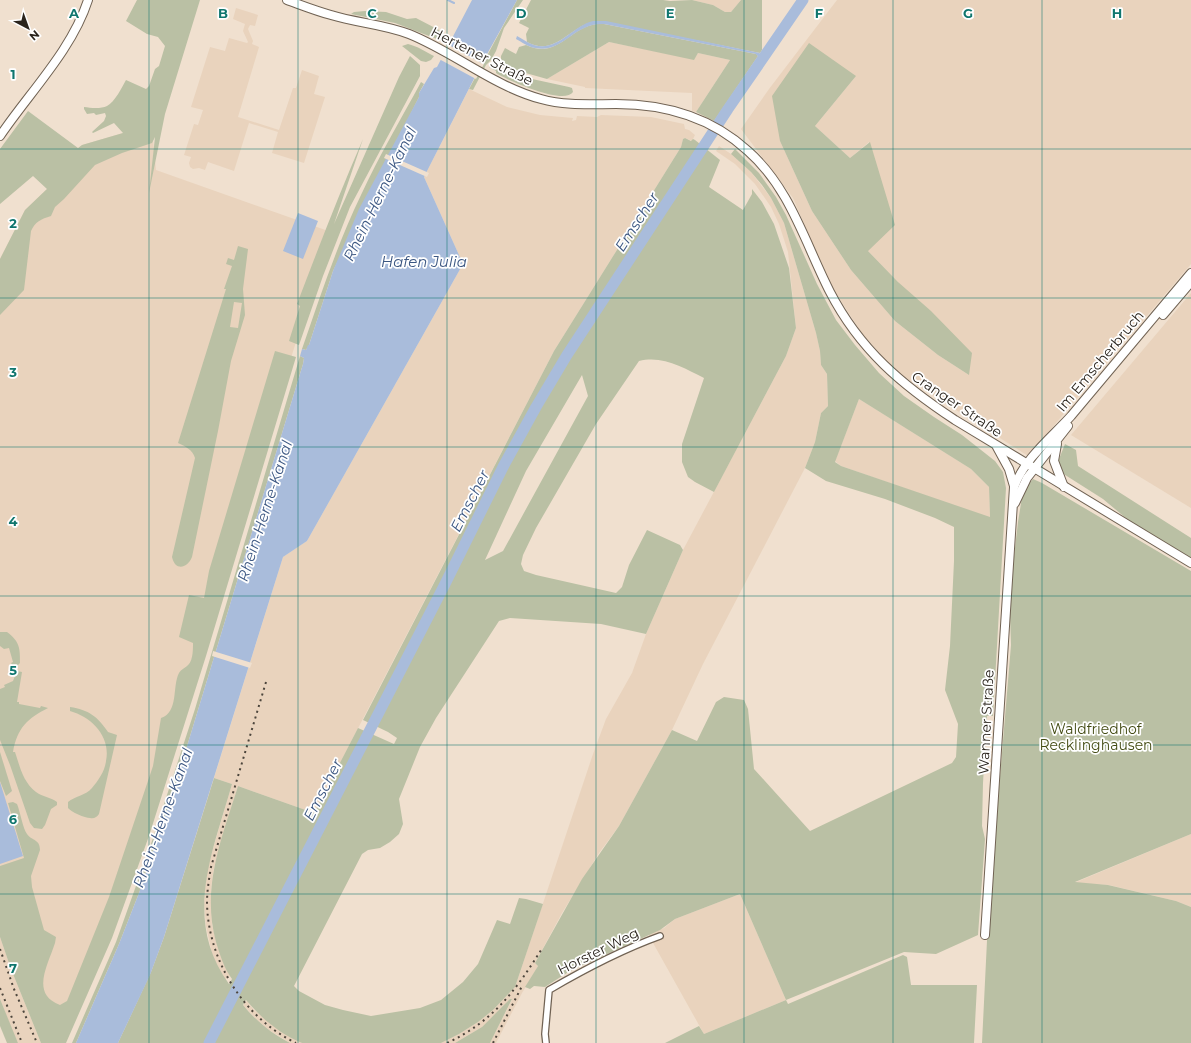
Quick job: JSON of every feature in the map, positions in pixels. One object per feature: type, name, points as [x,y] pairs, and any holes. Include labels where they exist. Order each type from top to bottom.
[{"type":"main road","points":[[0,136],[66,45],[82,17],[88,0]]},
{"type":"main road","name":"Hertener Straße","points":[[287,0],[331,16],[372,23],[399,30],[437,48],[512,89],[536,98],[566,104],[653,106],[693,116]]},
{"type":"main road","name":"Cranger Straße","points":[[693,116],[727,134],[750,152],[768,171],[789,204],[842,313],[857,335],[892,373],[922,398],[997,447],[1191,564]]},
{"type":"main road","name":"Im Emscherbruch","points":[[1062,430],[1191,273]]},
{"type":"main road","name":"Im Emscherbruch","points":[[1027,465],[1037,451],[1062,430],[1191,282]]},
{"type":"main road","points":[[1055,437],[1054,461],[1064,487]]},
{"type":"main road","name":"Im Emscherbruch","points":[[1035,470],[1055,437]]},
{"type":"main road","points":[[997,447],[1009,469],[1014,487]]},
{"type":"main road","name":"Wanner Straße","points":[[985,935],[1014,487],[1017,479],[1027,465]]},
{"type":"main road","name":"Wanner Straße","points":[[1012,510],[1026,481],[1035,470]]},
{"type":"street","name":"Horster Weg","points":[[546,1043],[545,1034],[549,990],[599,962],[633,946],[660,936]]},
{"type":"shaded area","points":[[692,0],[741,0],[731,12],[725,12],[713,5]]},
{"type":"shaded area","points":[[837,0],[1191,0],[1191,264],[1028,456],[895,371],[861,332],[830,284],[793,198],[741,129],[769,89]],"holes":[[[856,76],[815,126],[850,158],[869,142],[868,251],[898,282],[969,375],[938,355],[895,321],[851,270],[812,211],[780,141]]]},
{"type":"shaded area","points":[[236,8],[258,15],[255,26],[250,25],[248,29],[253,41],[252,44],[259,47],[238,117],[279,130],[293,88],[296,88],[302,70],[319,76],[314,94],[325,97],[304,163],[272,153],[278,132],[249,123],[234,171],[208,162],[205,170],[199,168],[193,169],[190,167],[189,163],[191,157],[184,155],[194,124],[198,125],[203,110],[191,107],[210,47],[225,51],[229,38],[248,42],[243,31],[245,24],[233,19]]},
{"type":"shaded area","points":[[609,42],[694,59],[698,53],[730,60],[696,112],[692,111],[692,93],[585,88],[547,79]]},
{"type":"shaded area","points":[[469,89],[507,107],[540,115],[573,118],[572,121],[576,120],[577,116],[597,117],[601,115],[651,117],[684,124],[685,129],[689,130],[695,135],[692,141],[685,138],[683,139],[681,147],[554,351],[314,813],[238,786],[214,868],[211,889],[212,925],[219,951],[230,976],[225,980],[212,954],[206,926],[204,905],[208,866],[232,784],[214,778],[283,557],[307,541],[463,264],[424,177]]},
{"type":"shaded area","points":[[151,119],[156,170],[331,232],[235,534],[66,1024],[45,1022],[0,904],[0,259],[25,210],[47,189],[82,145],[123,133]]},
{"type":"shaded area","points":[[719,146],[731,154],[751,172],[771,198],[784,223],[816,333],[821,365],[827,374],[828,406],[821,413],[815,442],[805,468],[703,664],[672,730],[619,826],[599,853],[562,913],[535,963],[538,966],[496,1043],[490,1043],[512,1000],[511,999],[482,1027],[455,1043],[441,1043],[478,1022],[493,1010],[515,987],[606,719],[632,673],[646,634],[683,550],[786,356],[796,328],[788,252],[779,224],[771,207],[755,184],[735,164],[716,151]]},
{"type":"shaded area","points":[[1191,293],[1191,508],[1071,435]]},
{"type":"shaded area","points":[[859,399],[971,469],[989,487],[990,518],[841,466],[835,461]]},
{"type":"shaded area","points":[[1191,834],[1191,907],[1176,901],[1109,885],[1074,883]]},
{"type":"shaded area","points":[[740,894],[786,1000],[704,1034],[648,934],[664,928],[675,919]]},
{"type":"shaded area","points":[[0,937],[11,969],[41,1043],[18,1043],[0,999]]},
{"type":"shaded area","points":[[247,1001],[254,1010],[302,1043],[290,1043],[269,1030],[243,1005]]},
{"type":"green space","points":[[137,0],[200,0],[165,114],[149,193],[155,137],[152,143],[122,153],[95,165],[55,207],[51,216],[34,225],[31,231],[24,290],[0,315],[0,259],[25,210],[47,189],[33,176],[0,204],[0,149],[28,111],[78,148],[82,145],[123,133],[114,123],[93,133],[92,132],[104,121],[106,116],[105,113],[96,115],[94,113],[87,114],[84,107],[99,108],[107,106],[115,98],[126,80],[146,89],[149,86],[155,69],[159,66],[165,46],[158,37],[147,34],[126,21]]},
{"type":"green space","points":[[517,0],[523,0],[504,28],[496,51],[486,65],[473,90],[469,89]]},
{"type":"green space","points":[[531,0],[692,0],[713,5],[725,12],[731,12],[741,0],[762,0],[762,50],[760,53],[599,21],[580,27],[555,43],[547,46],[538,46],[527,42],[526,34],[529,28],[519,23]]},
{"type":"green space","points":[[354,12],[386,12],[407,19],[416,18],[439,30],[443,38],[442,41],[395,23],[351,14]]},
{"type":"green space","points":[[604,24],[756,54],[758,56],[714,121],[696,112],[730,60],[698,53],[694,60],[609,42],[547,79],[504,66],[501,61],[501,56],[505,48],[516,54],[519,47],[526,45],[537,49],[555,46],[587,26]]},
{"type":"green space","points":[[809,43],[856,76],[815,126],[850,158],[870,142],[895,225],[868,251],[898,282],[931,311],[972,353],[969,375],[938,355],[895,321],[851,270],[812,211],[780,141],[772,96]]},
{"type":"green space","points":[[408,44],[434,56],[431,60],[426,62],[421,61],[402,46]]},
{"type":"green space","points":[[410,56],[420,65],[420,76],[350,207],[323,276],[299,345],[289,341],[300,306],[297,304],[354,160],[363,139],[334,224],[399,77]]},
{"type":"green space","points":[[494,65],[505,73],[569,87],[572,88],[573,92],[568,95],[559,96],[523,86],[496,73],[496,71],[489,67]]},
{"type":"green space","points":[[421,82],[424,84],[419,93],[419,97],[333,271],[309,345],[306,350],[302,349],[329,271],[352,214],[375,166]]},
{"type":"green space","points":[[685,138],[691,141],[693,139],[695,140],[720,160],[709,187],[743,210],[752,194],[752,189],[762,202],[774,224],[789,268],[796,328],[786,356],[714,492],[688,477],[682,462],[682,444],[704,378],[665,361],[639,361],[596,424],[536,528],[523,555],[521,564],[524,571],[536,575],[616,593],[622,587],[629,565],[647,530],[680,545],[683,550],[646,634],[601,624],[510,618],[499,621],[436,718],[420,747],[399,799],[403,824],[399,834],[380,848],[368,850],[362,854],[294,986],[299,991],[325,1005],[371,1016],[420,1008],[441,1000],[463,982],[478,964],[497,920],[510,924],[519,898],[543,904],[515,987],[493,1010],[478,1022],[441,1043],[302,1043],[271,1025],[246,1000],[243,1005],[253,1016],[265,1027],[290,1043],[118,1043],[151,972],[164,937],[214,778],[232,784],[210,860],[204,910],[207,935],[215,960],[229,984],[232,979],[224,966],[216,942],[212,922],[211,902],[215,863],[238,786],[314,813],[358,728],[394,744],[397,738],[363,720],[554,351],[681,147],[683,139]],"holes":[[[582,375],[588,396],[503,551],[485,560],[526,471]]]},
{"type":"green space","points":[[735,149],[759,173],[776,197],[786,215],[817,284],[836,320],[855,345],[879,373],[904,396],[962,435],[995,461],[1003,472],[1006,488],[993,716],[987,716],[982,826],[985,839],[978,935],[936,954],[904,952],[786,1000],[740,894],[675,919],[660,930],[570,971],[545,987],[534,986],[530,989],[525,987],[538,966],[535,963],[582,879],[619,826],[672,730],[697,741],[716,702],[724,697],[744,700],[748,709],[754,769],[810,831],[952,763],[956,757],[958,724],[945,690],[950,646],[954,527],[885,499],[826,481],[805,468],[815,442],[821,413],[828,406],[827,374],[821,365],[816,333],[784,223],[771,198],[762,185],[751,172],[731,154]],"holes":[[[859,399],[971,469],[989,487],[990,517],[841,466],[835,462]]]},
{"type":"green space","points":[[238,246],[248,249],[243,289],[245,315],[231,361],[192,557],[187,564],[181,567],[176,565],[172,557],[195,458],[191,451],[178,443],[226,289],[224,289],[232,266],[226,264],[228,258],[234,260]],"holes":[[[234,302],[242,303],[238,328],[230,327]]]},
{"type":"green space","points":[[275,351],[296,357],[206,656],[149,836],[112,938],[66,1043],[41,1043],[11,969],[0,937],[0,866],[24,858],[8,803],[13,802],[17,804],[26,832],[40,846],[31,876],[32,887],[44,930],[56,937],[46,969],[43,986],[46,994],[51,1000],[60,1005],[67,1001],[109,897],[153,766],[161,718],[167,715],[173,705],[177,678],[181,670],[188,665],[191,659],[193,643],[179,637],[189,595],[204,598],[209,571]]},
{"type":"green space","points":[[300,356],[304,358],[303,364],[171,799],[139,893],[119,944],[76,1043],[72,1043],[116,942],[152,841],[195,709]]},
{"type":"green space","points":[[1065,444],[1076,450],[1078,466],[1191,538],[1191,558],[1127,519],[1103,499],[1062,473],[1059,465],[1059,459]]},
{"type":"green space","name":"Waldfriedhof Recklinghausen","points":[[1033,479],[1191,571],[1191,834],[1075,882],[1108,885],[1176,901],[1191,907],[1191,1043],[982,1043],[988,920],[1011,645],[1010,615],[1013,565],[1022,497]]},
{"type":"green space","points":[[0,632],[7,632],[17,642],[20,653],[20,663],[16,667],[11,663],[13,662],[9,648],[4,649],[0,646]]},
{"type":"green space","points":[[17,671],[22,672],[17,702],[19,702],[19,704],[48,708],[24,725],[17,736],[13,752],[15,752],[22,774],[28,784],[39,794],[57,802],[57,805],[51,809],[42,829],[34,828],[30,823],[0,740],[0,689],[5,687],[4,685],[13,681]]},
{"type":"green space","points":[[70,707],[87,712],[96,718],[108,732],[117,735],[99,814],[94,818],[85,817],[72,811],[68,808],[68,802],[89,791],[99,779],[105,765],[107,752],[106,744],[98,729],[86,718],[70,711]]},
{"type":"green space","points":[[0,752],[12,791],[6,796],[0,781]]},
{"type":"green space","points":[[903,955],[907,957],[911,985],[977,985],[974,1043],[665,1043],[699,1026],[704,1034],[786,1000],[788,1004]]},
{"type":"green space","points":[[0,999],[18,1043],[7,1043],[0,1026]]},
{"type":"green space","points":[[510,999],[512,999],[490,1043],[455,1043],[482,1027]]},
{"type":"water","points":[[472,0],[517,0],[481,65],[424,177],[463,264],[307,541],[283,557],[164,937],[150,975],[118,1043],[76,1043],[119,944],[139,893],[171,799],[303,364],[304,358],[300,356],[302,349],[306,350],[309,345],[333,271],[359,209],[419,97],[419,93],[434,68],[437,67]]},
{"type":"water","points":[[593,21],[606,21],[760,53],[758,56],[756,54],[604,24],[584,28],[561,43],[545,49],[527,46],[516,39],[517,36],[534,45],[550,45],[565,38],[585,24]]},
{"type":"water","points":[[298,213],[318,221],[303,259],[283,251]]},
{"type":"water","points":[[0,782],[23,856],[0,864]]},
{"type":"pier","points":[[447,44],[484,64],[476,79],[439,59]]},
{"type":"pier","points":[[386,154],[429,173],[427,177],[384,158]]},
{"type":"pier","points":[[213,651],[252,663],[250,668],[212,656]]},
{"type":"waterway","points":[[448,0],[454,3]]},
{"type":"waterway","name":"Emscher","points":[[209,1043],[445,584],[503,467],[536,407],[567,355],[728,109],[803,0]]},
{"type":"waterway","name":"Emscher","points":[[757,54],[763,57]]},
{"type":"railway","points":[[266,682],[211,867],[207,903],[209,925],[214,946],[232,985],[245,1003],[260,1019],[277,1032],[296,1043]]},
{"type":"railway","points":[[447,1043],[478,1025],[491,1014],[513,990],[543,947]]},
{"type":"railway","points":[[0,949],[14,989],[37,1043]]},
{"type":"railway","points":[[493,1043],[522,986]]},
{"type":"railway","points":[[0,988],[22,1043]]},
{"type":"water label","name":"Rhein-Herne-Kanal","points":[[380,194]]},
{"type":"water label","name":"Hafen Julia","points":[[424,262]]},
{"type":"water label","name":"Rhein-Herne-Kanal","points":[[265,511]]},
{"type":"water label","name":"Rhein-Herne-Kanal","points":[[163,818]]}]
